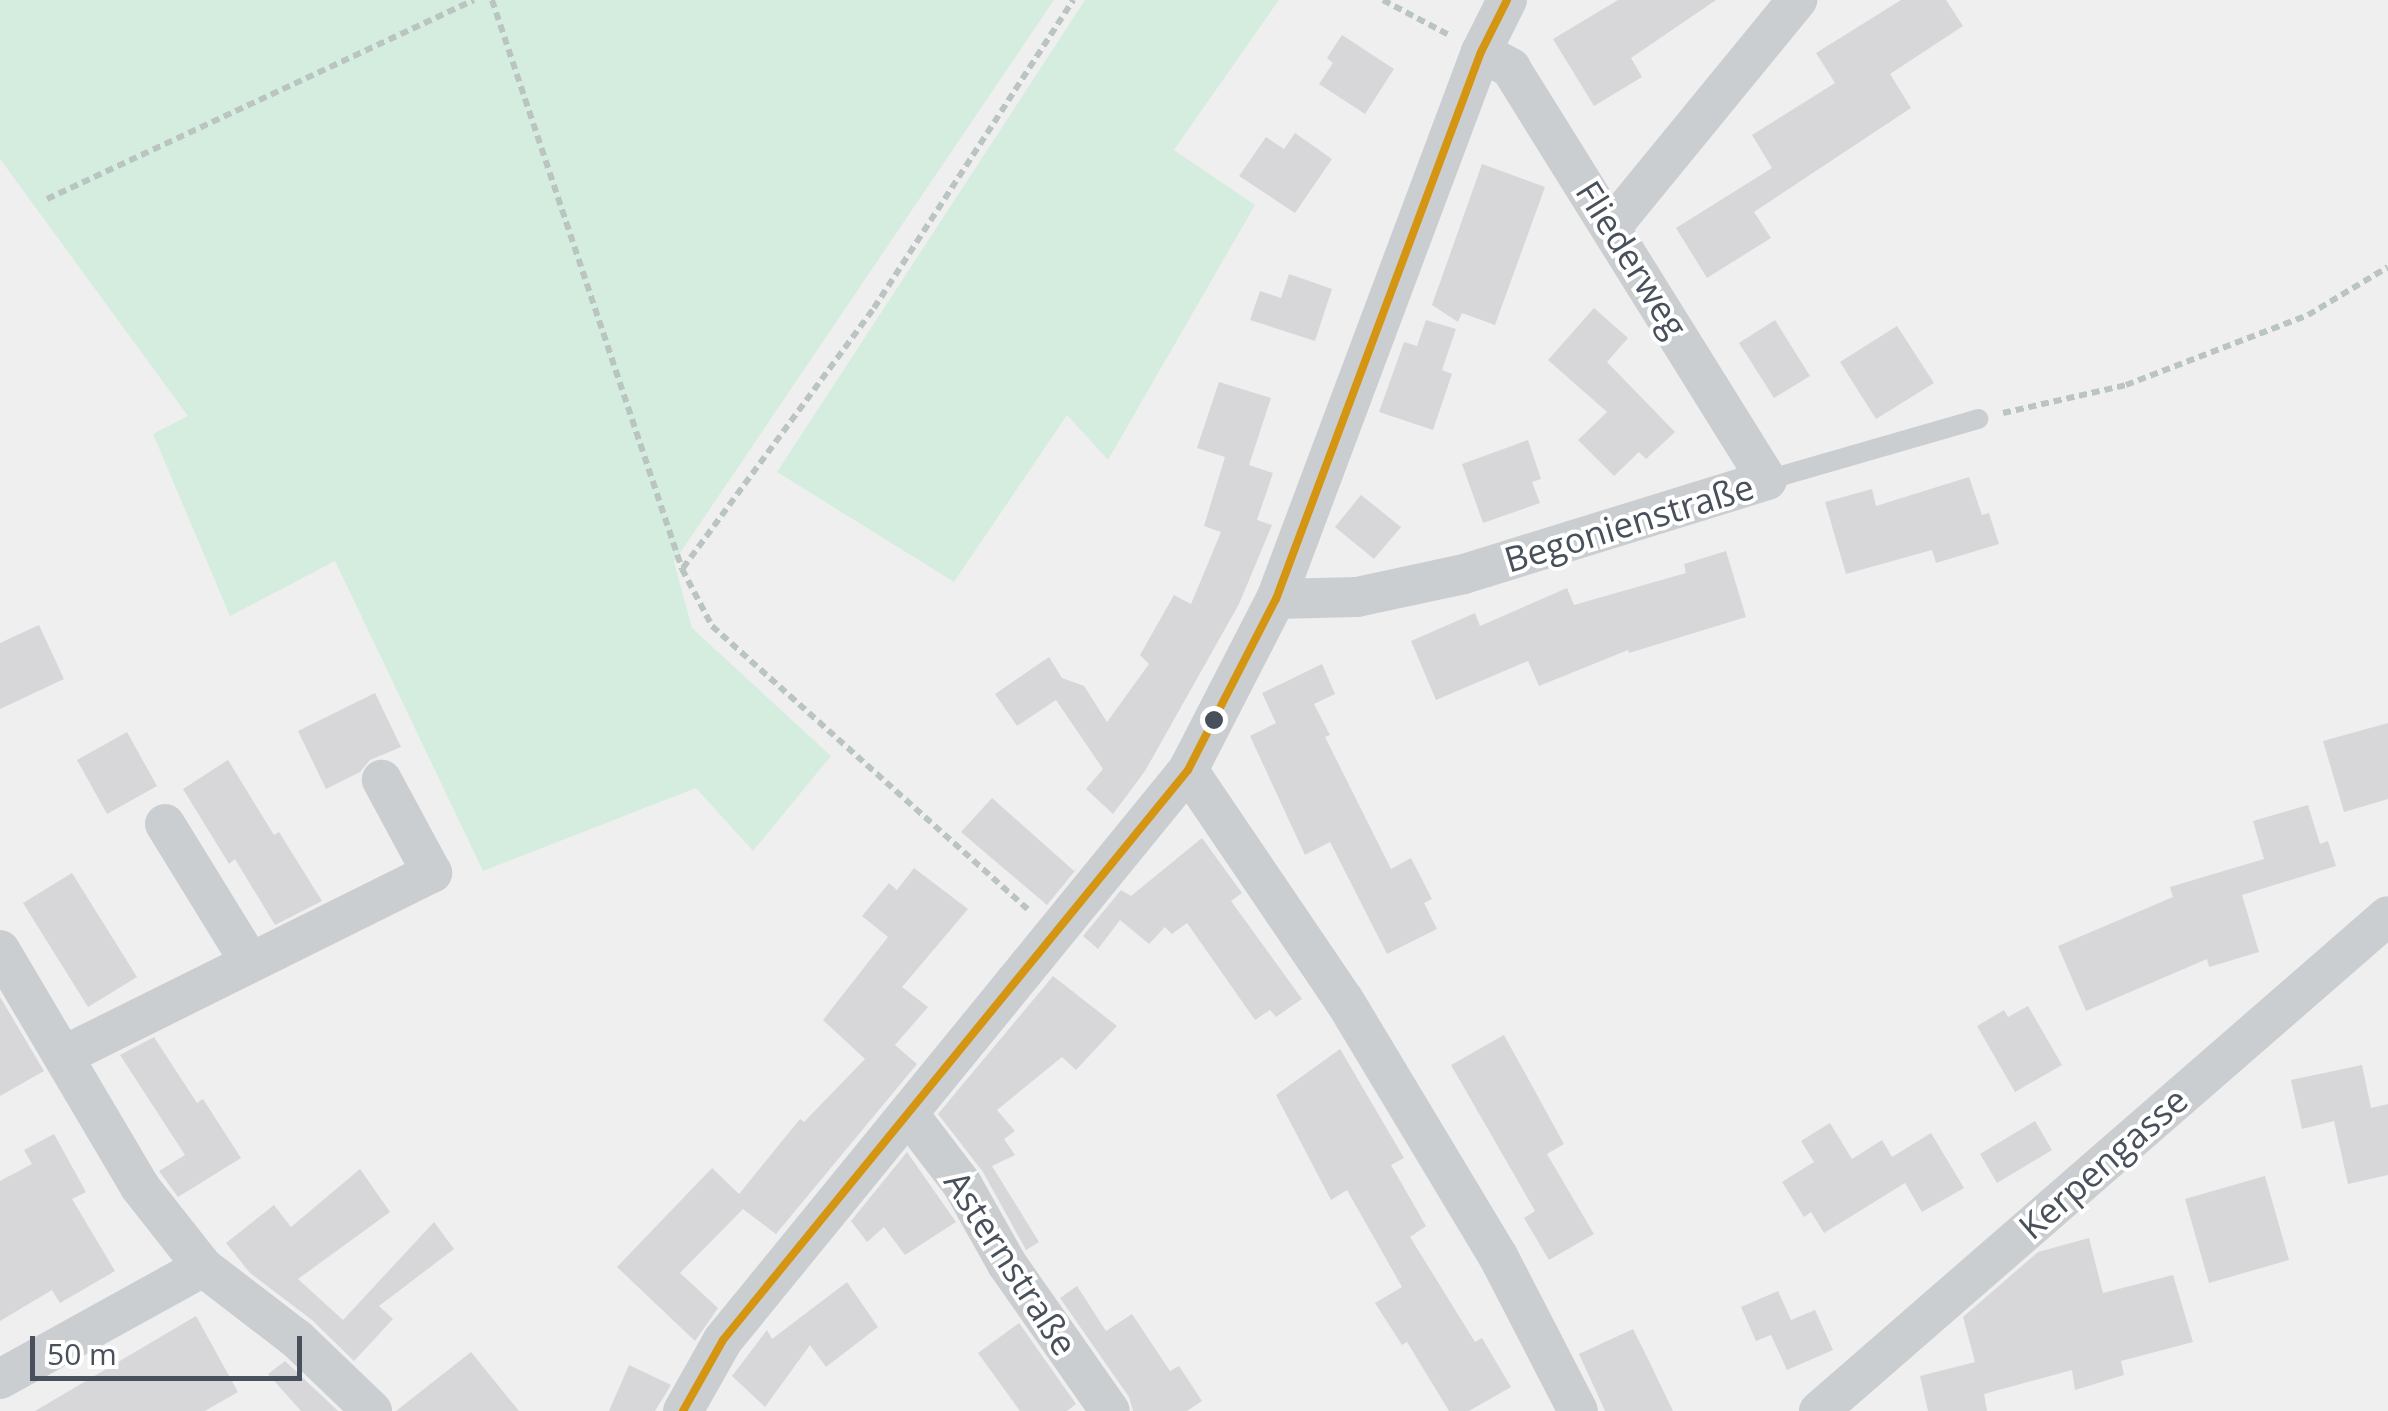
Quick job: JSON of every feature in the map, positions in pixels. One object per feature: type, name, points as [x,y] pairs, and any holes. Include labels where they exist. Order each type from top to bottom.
[{"type":"street","points":[[683,1411],[723,1340],[910,1116],[1188,770],[1276,599],[1480,52],[1507,0]]},
{"type":"street","points":[[1612,225],[1798,0]]},
{"type":"street","name":"Fliederweg","points":[[1480,52],[1511,68],[1767,480]]},
{"type":"street","name":"Begonienstraße","points":[[1276,599],[1357,597],[1464,574],[1767,480]]},
{"type":"street","points":[[1188,770],[1344,1000],[1498,1256],[1578,1411]]},
{"type":"street","points":[[65,1055],[432,873],[382,780]]},
{"type":"street","points":[[165,824],[250,962]]},
{"type":"street","name":"Kerpengasse","points":[[1819,1411],[2388,916]]},
{"type":"street","points":[[0,950],[140,1187],[203,1267],[297,1338],[372,1411]]},
{"type":"street","name":"Asternstraße","points":[[910,1116],[962,1184],[1007,1264],[1110,1411]]},
{"type":"street","points":[[0,1379],[203,1267]]},
{"type":"lane","name":"Begonienstraße","points":[[1767,480],[1978,418]]},
{"type":"path","points":[[47,199],[474,0]]},
{"type":"path","points":[[492,0],[682,569],[712,626],[1054,934]]},
{"type":"path","points":[[682,569],[874,308],[1073,0]]},
{"type":"path","points":[[1384,0],[1480,52]]},
{"type":"path","points":[[1978,418],[2126,385],[2308,315],[2388,268]]},
{"type":"green space","points":[[0,0],[1054,0],[674,562],[692,628],[831,756],[753,851],[696,788],[483,871],[335,561],[230,616],[153,434],[188,416],[0,159]]},
{"type":"green space","points":[[1085,0],[1279,0],[1174,150],[1255,205],[1108,460],[1067,415],[954,582],[777,472]]},
{"type":"building","points":[[1618,0],[1716,0],[1631,58],[1642,77],[1594,106],[1553,39]]},
{"type":"building","points":[[1901,0],[1946,0],[1963,26],[1890,74],[1911,108],[1754,212],[1771,238],[1707,278],[1676,228],[1772,168],[1752,135],[1835,83],[1816,53]]},
{"type":"building","points":[[1342,35],[1394,69],[1365,114],[1319,84],[1333,63],[1327,58]]},
{"type":"building","points":[[1295,133],[1332,159],[1295,213],[1239,176],[1266,137],[1284,149]]},
{"type":"building","points":[[1482,164],[1545,187],[1495,325],[1462,313],[1458,322],[1432,305]]},
{"type":"building","points":[[1289,274],[1332,289],[1315,341],[1250,320],[1260,291],[1281,298]]},
{"type":"building","points":[[1594,308],[1628,338],[1607,362],[1675,432],[1646,459],[1639,452],[1614,476],[1578,440],[1607,412],[1548,360]]},
{"type":"building","points":[[1426,320],[1456,329],[1442,370],[1452,374],[1433,430],[1379,412],[1404,342],[1417,346]]},
{"type":"building","points":[[1775,320],[1810,376],[1774,398],[1739,343]]},
{"type":"building","points":[[1897,326],[1934,383],[1876,419],[1840,362]]},
{"type":"building","points":[[1219,382],[1271,398],[1249,465],[1273,473],[1257,520],[1272,525],[1239,604],[1145,771],[1113,814],[1086,789],[1103,769],[1056,700],[1017,726],[995,694],[1049,657],[1062,678],[1084,686],[1107,722],[1149,664],[1140,655],[1174,595],[1191,604],[1221,532],[1204,526],[1225,457],[1197,448]]},
{"type":"building","points":[[1528,440],[1541,479],[1532,482],[1540,503],[1483,523],[1462,464]]},
{"type":"building","points":[[1969,477],[1982,515],[1989,513],[1999,544],[1936,563],[1932,550],[1846,574],[1825,502],[1872,489],[1876,506]]},
{"type":"building","points":[[1361,495],[1401,527],[1374,559],[1335,527]]},
{"type":"building","points":[[1726,551],[1746,617],[1629,653],[1628,650],[1539,686],[1528,661],[1436,700],[1411,641],[1475,613],[1480,626],[1567,588],[1574,605],[1686,573],[1684,564]]},
{"type":"building","points":[[39,625],[64,679],[0,709],[0,643]]},
{"type":"building","points":[[1322,664],[1335,694],[1314,704],[1330,735],[1325,737],[1391,869],[1411,858],[1432,899],[1424,903],[1437,929],[1387,954],[1330,842],[1305,855],[1250,736],[1276,723],[1262,693]]},
{"type":"building","points":[[375,693],[401,747],[370,760],[360,772],[326,789],[298,731]]},
{"type":"building","points":[[2388,723],[2388,799],[2344,812],[2323,741]]},
{"type":"building","points":[[127,732],[157,786],[107,814],[77,760]]},
{"type":"building","points":[[228,760],[274,835],[279,832],[322,901],[275,925],[235,859],[229,864],[183,789]]},
{"type":"building","points":[[992,798],[1074,871],[1078,867],[1047,905],[961,832]]},
{"type":"building","points":[[2308,805],[2320,844],[2328,841],[2336,866],[2242,895],[2259,952],[2209,967],[2207,959],[2086,1011],[2058,946],[2173,897],[2170,887],[2264,859],[2253,821]]},
{"type":"building","points":[[1202,838],[1242,893],[1231,901],[1302,999],[1276,1017],[1270,1010],[1255,1020],[1187,923],[1172,934],[1165,927],[1149,944],[1120,920],[1098,949],[1083,936],[1121,890],[1131,896]]},
{"type":"building","points":[[914,868],[968,909],[902,987],[928,1007],[895,1045],[917,1064],[776,1234],[743,1209],[680,1273],[718,1308],[695,1341],[617,1267],[712,1168],[739,1194],[800,1119],[804,1122],[865,1059],[823,1020],[888,937],[862,916],[889,883],[897,890]]},
{"type":"building","points":[[72,873],[137,977],[88,1007],[23,903]]},
{"type":"building","points":[[1053,976],[1117,1026],[1076,1070],[1062,1057],[997,1110],[1015,1131],[1004,1139],[1015,1155],[992,1166],[1039,1242],[1026,1250],[983,1172],[938,1114]]},
{"type":"building","points":[[0,997],[44,1071],[0,1096]]},
{"type":"building","points":[[2028,1006],[2062,1065],[2015,1092],[1977,1026],[2004,1010],[2008,1017]]},
{"type":"building","points":[[1504,1035],[1564,1144],[1547,1154],[1594,1234],[1549,1260],[1524,1218],[1535,1211],[1451,1065]]},
{"type":"building","points":[[154,1037],[197,1103],[203,1099],[241,1158],[178,1197],[159,1171],[185,1155],[120,1055]]},
{"type":"building","points":[[1340,1049],[1404,1158],[1391,1165],[1426,1226],[1410,1237],[1475,1342],[1482,1338],[1511,1387],[1469,1411],[1449,1411],[1407,1342],[1402,1345],[1375,1303],[1402,1287],[1347,1190],[1331,1200],[1276,1095]]},
{"type":"building","points":[[2362,1065],[2371,1108],[2388,1104],[2388,1175],[2348,1184],[2334,1121],[2302,1129],[2291,1080]]},
{"type":"building","points":[[2035,1121],[2052,1150],[1997,1183],[1980,1154]]},
{"type":"building","points":[[1830,1123],[1852,1159],[1882,1140],[1892,1157],[1931,1133],[1964,1188],[1922,1212],[1905,1183],[1824,1233],[1811,1212],[1804,1217],[1782,1182],[1814,1162],[1801,1141]]},
{"type":"building","points":[[54,1134],[86,1192],[72,1199],[115,1271],[60,1303],[52,1290],[0,1321],[0,1181],[32,1164],[24,1150]]},
{"type":"building","points":[[907,1152],[956,1222],[905,1255],[884,1227],[867,1242],[851,1221]]},
{"type":"building","points":[[360,1169],[390,1212],[298,1279],[343,1320],[434,1222],[454,1249],[379,1306],[393,1319],[354,1361],[312,1320],[250,1273],[226,1243],[274,1205],[291,1227]]},
{"type":"building","points":[[2265,1176],[2289,1260],[2209,1283],[2185,1199]]},
{"type":"building","points":[[2089,1238],[2103,1293],[2173,1275],[2193,1342],[2121,1361],[2124,1375],[2075,1390],[2072,1370],[1984,1394],[1987,1411],[1928,1411],[1920,1376],[1975,1362],[1963,1317],[2038,1252]]},
{"type":"building","points":[[847,1282],[878,1327],[826,1367],[810,1345],[765,1407],[732,1376],[767,1330],[772,1339]]},
{"type":"building","points":[[1077,1286],[1106,1331],[1132,1314],[1170,1371],[1179,1366],[1202,1401],[1187,1411],[1133,1411],[1129,1397],[1060,1298]]},
{"type":"building","points":[[1778,1291],[1791,1320],[1815,1310],[1833,1350],[1787,1370],[1771,1335],[1756,1341],[1741,1307]]},
{"type":"building","points":[[196,1316],[238,1392],[205,1411],[35,1411]]},
{"type":"building","points":[[1019,1323],[1076,1404],[1067,1411],[1020,1411],[978,1353]]},
{"type":"building","points":[[1633,1329],[1673,1411],[1605,1411],[1579,1354]]},
{"type":"building","points":[[471,1352],[519,1411],[396,1411]]},
{"type":"building","points":[[285,1361],[338,1411],[301,1411],[268,1374]]},
{"type":"building","points":[[629,1365],[671,1385],[655,1411],[609,1411]]},
{"type":"transit line","points":[[683,1411],[723,1340],[1188,770],[1276,599],[1481,52],[1507,0]]}]
